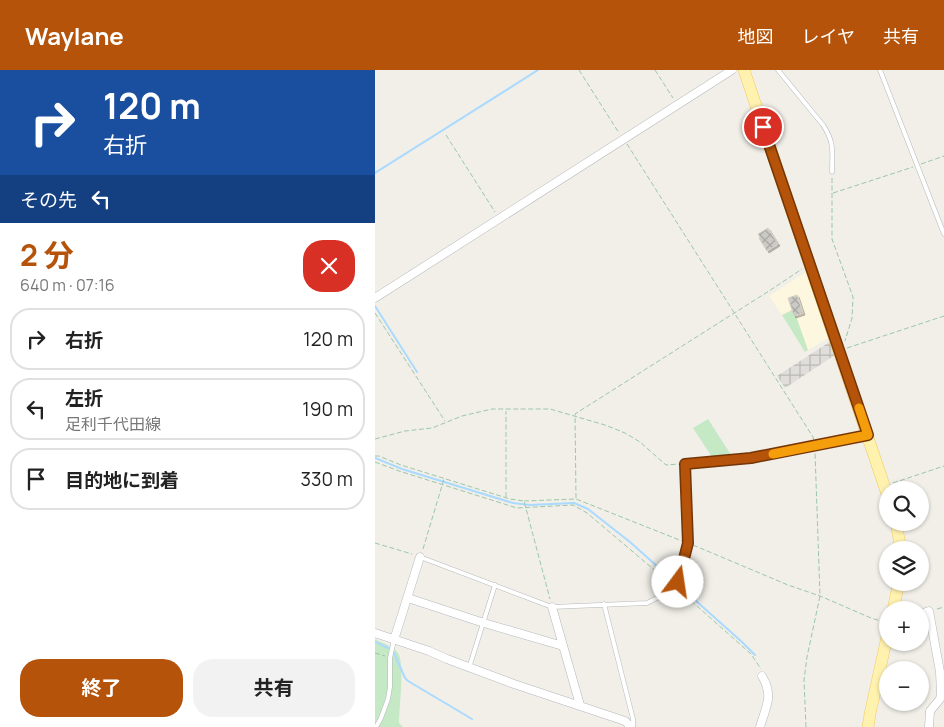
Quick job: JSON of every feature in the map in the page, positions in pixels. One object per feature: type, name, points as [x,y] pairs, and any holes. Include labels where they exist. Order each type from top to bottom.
[{"type":"main road","points":[[745,70],[842,350],[883,481]]},
{"type":"main road","points":[[868,727],[884,651]]},
{"type":"street","points":[[375,298],[732,70]]},
{"type":"street","points":[[394,640],[420,557]]},
{"type":"street","points":[[408,598],[563,646]]},
{"type":"street","points":[[552,607],[580,705]]},
{"type":"street","points":[[929,612],[940,672],[941,694],[940,699],[930,711],[929,727]]},
{"type":"street","points":[[375,634],[429,651],[469,668],[625,721],[632,727]]},
{"type":"street","points":[[759,727],[769,696],[762,676]]},
{"type":"lane","points":[[778,70],[829,134],[833,148],[832,172]]},
{"type":"lane","points":[[880,70],[944,234]]},
{"type":"lane","points":[[420,557],[552,607],[647,603],[675,587],[678,582],[688,543],[685,464],[751,458],[868,435]]},
{"type":"lane","points":[[469,668],[495,586]]},
{"type":"lane","points":[[604,604],[633,719],[632,727]]},
{"type":"lane","points":[[375,727],[381,718],[388,699],[390,658],[394,640]]},
{"type":"path","points":[[579,70],[813,437],[815,446],[820,596],[804,680],[807,727]]},
{"type":"path","points":[[655,70],[678,105]]},
{"type":"path","points":[[446,136],[499,219]]},
{"type":"path","points":[[833,194],[944,156]]},
{"type":"path","points":[[832,172],[832,239],[853,298],[852,318],[842,350]]},
{"type":"path","points":[[576,499],[575,414],[811,265]]},
{"type":"path","points":[[375,313],[445,422]]},
{"type":"path","points":[[842,350],[944,316]]},
{"type":"path","points":[[375,439],[405,431],[432,428],[462,416],[492,409],[550,410],[605,425],[625,433],[640,442],[665,465],[685,464]]},
{"type":"path","points":[[505,409],[506,497]]},
{"type":"path","points":[[375,456],[524,501],[576,499],[879,620]]},
{"type":"path","points":[[375,462],[517,508],[573,505],[587,513],[632,549],[751,654],[761,670],[762,676]]},
{"type":"path","points":[[908,481],[944,466]]},
{"type":"path","points":[[375,543],[420,557],[445,478]]},
{"type":"path","points":[[524,501],[552,607]]},
{"type":"path","points":[[929,612],[944,607]]},
{"type":"path","points":[[375,653],[390,658]]},
{"type":"shaded area","points":[[808,271],[829,336],[805,352],[769,296]]},
{"type":"shaded area","points":[[831,341],[835,355],[785,388],[777,376]]},
{"type":"green space","points":[[792,310],[808,350],[805,352],[782,315]]},
{"type":"green space","points":[[708,419],[731,455],[712,457],[693,428]]},
{"type":"green space","points":[[375,639],[393,648],[398,653],[400,659],[399,723],[403,727],[375,727]]},
{"type":"building","points":[[768,228],[778,244],[767,251],[758,234]]},
{"type":"building","points":[[797,295],[803,313],[794,316],[788,298]]},
{"type":"waterway","points":[[375,173],[538,70]]},
{"type":"waterway","points":[[375,306],[417,372]]},
{"type":"waterway","points":[[375,458],[402,469],[513,503],[530,505],[574,503],[588,509],[630,542],[755,655]]},
{"type":"waterway","points":[[375,642],[388,648]]},
{"type":"waterway","points":[[394,653],[408,681],[472,719]]},
{"type":"slow traffic","points":[[773,454],[868,435],[859,408]]},
{"type":"route","points":[[678,582],[688,543],[685,464],[751,458],[868,435],[763,127]]}]
